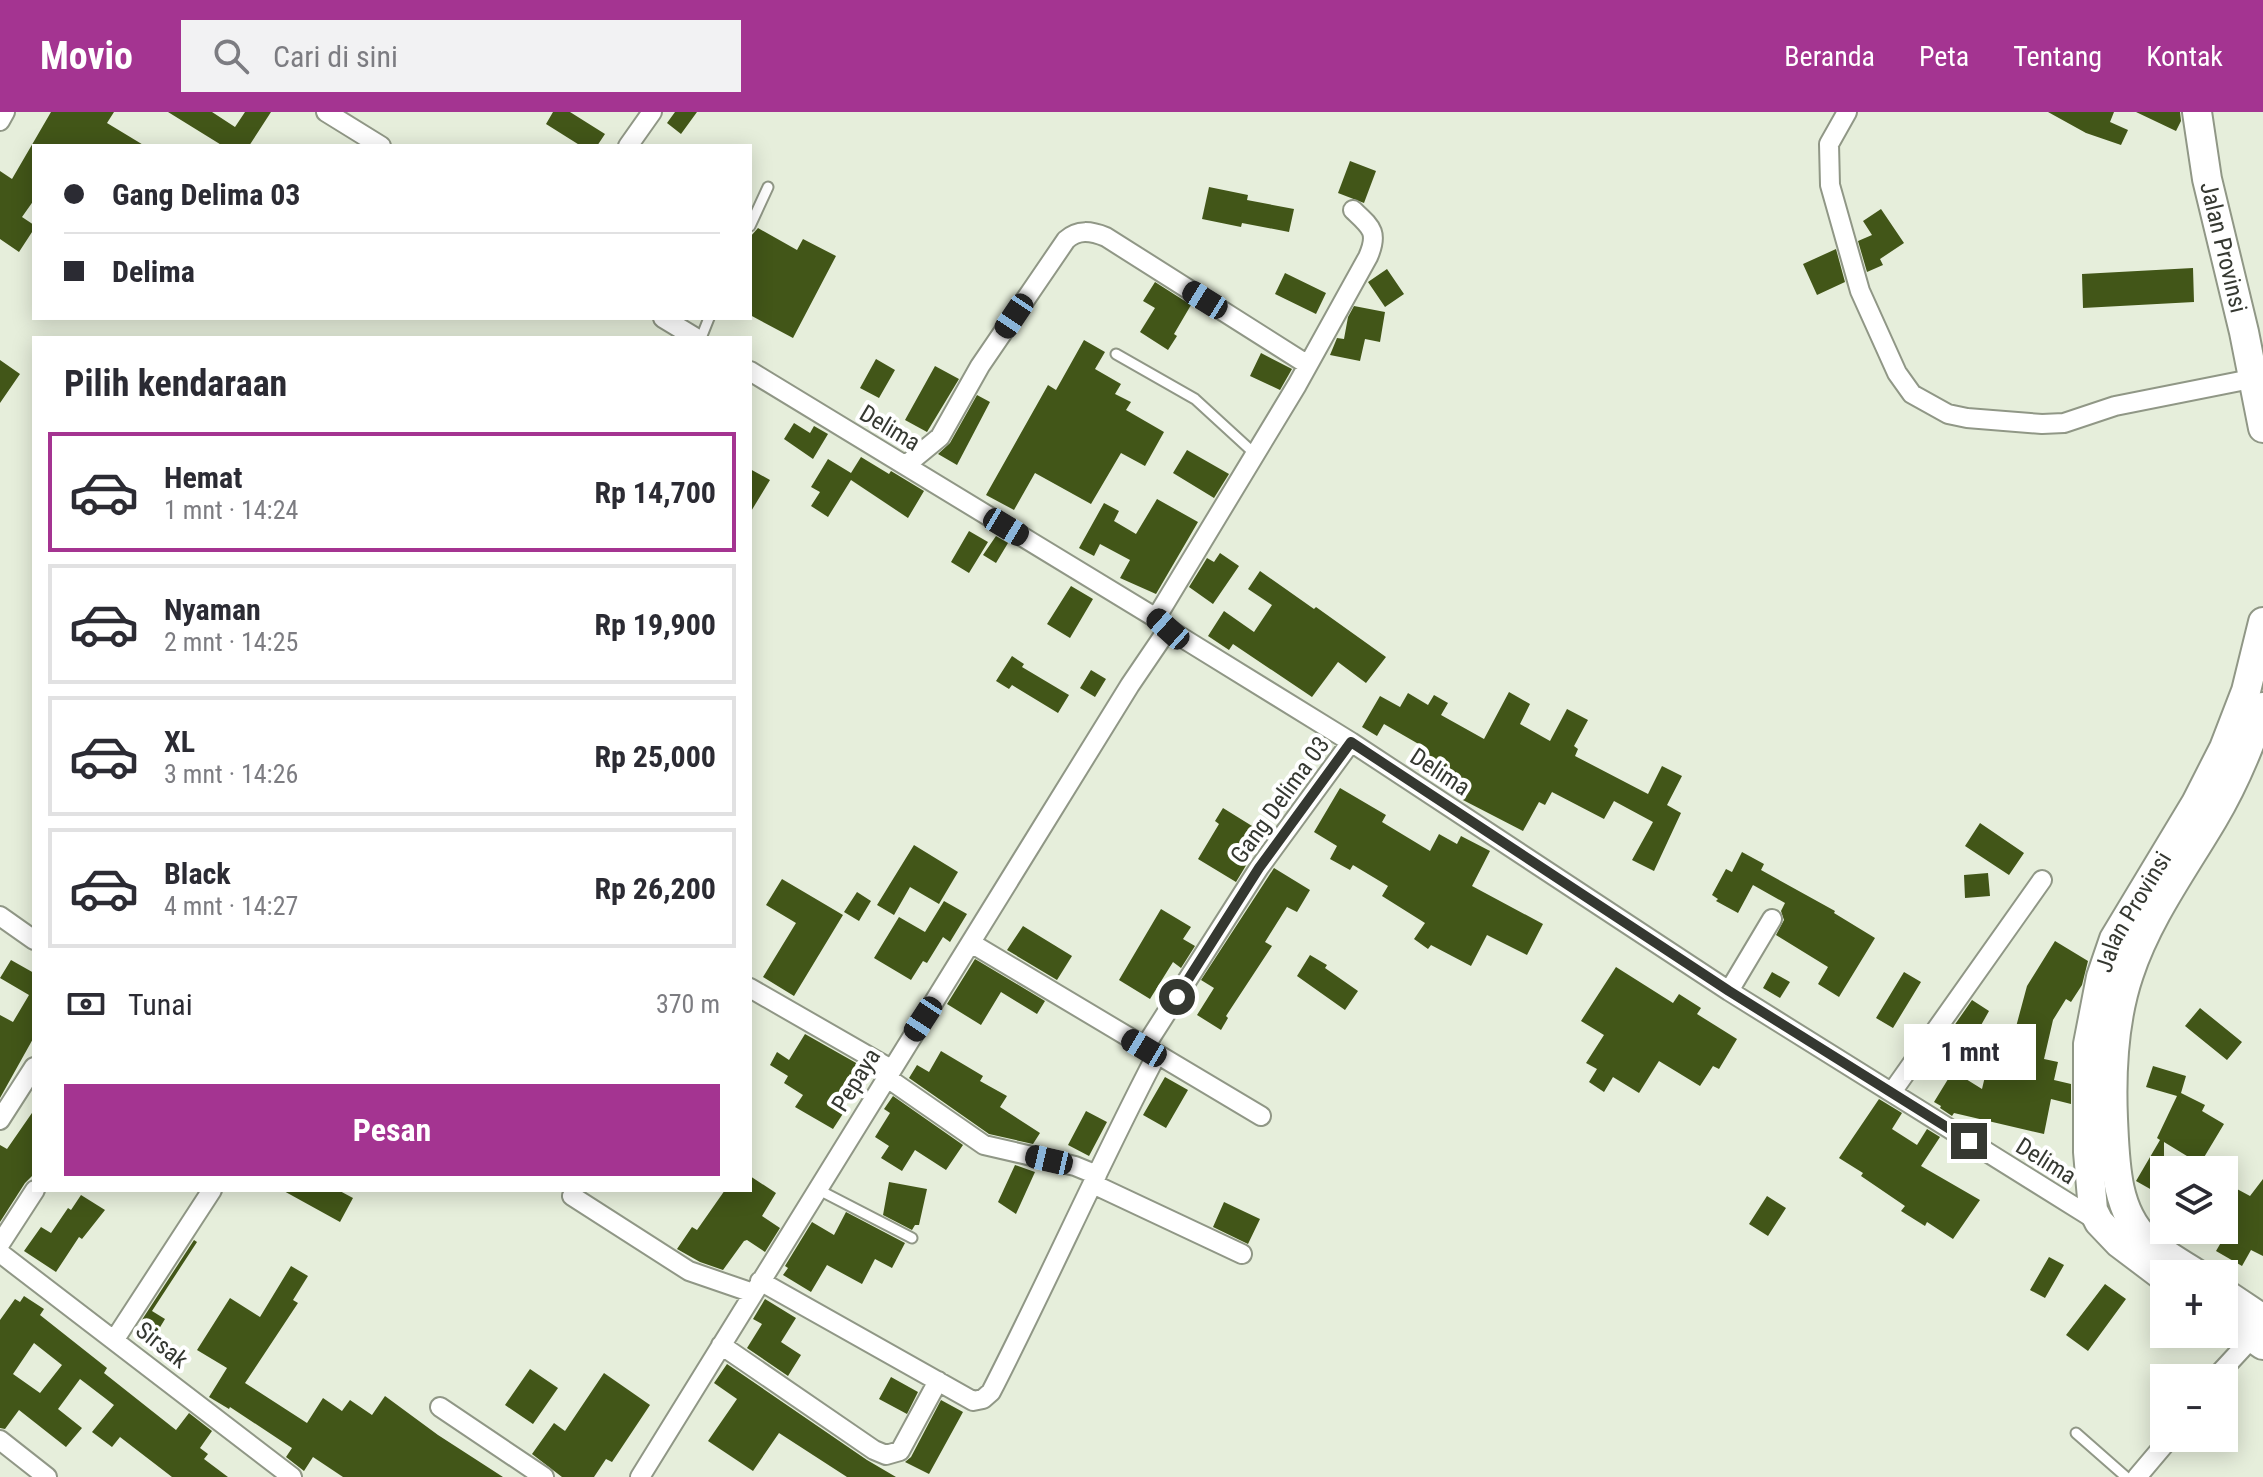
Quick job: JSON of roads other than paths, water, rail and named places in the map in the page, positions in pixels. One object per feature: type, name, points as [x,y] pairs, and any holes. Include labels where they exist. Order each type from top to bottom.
[{"type":"main road","name":"Jalan Provinsi","points":[[2197,112],[2207,179],[2258,378],[2263,428]]},
{"type":"main road","name":"Jalan Provinsi","points":[[2215,112],[2219,146],[2263,335]]},
{"type":"main road","name":"Jalan Provinsi","points":[[2176,1260],[2148,1241],[2123,1206],[2100,1071],[2088,1044],[2101,977],[2114,939],[2196,803],[2224,748],[2246,691],[2263,622]]},
{"type":"main road","name":"Jalan Provinsi","points":[[2099,1222],[2091,1201],[2100,1071],[2113,1049],[2129,973],[2145,937],[2217,812],[2263,707]]},
{"type":"main road","points":[[2099,1222],[2119,1243],[2150,1266]]},
{"type":"main road","points":[[2238,1309],[2259,1334]]},
{"type":"main road","points":[[2238,1324],[2259,1334]]},
{"type":"street","points":[[0,121],[5,112]]},
{"type":"street","points":[[326,112],[378,144]]},
{"type":"street","points":[[629,144],[652,112]]},
{"type":"street","points":[[1847,112],[1829,144],[1830,185],[1860,291],[1897,373],[1912,394],[1948,414],[1967,418],[2064,423],[2115,406],[2258,378]]},
{"type":"street","name":"Pepaya","points":[[640,1477],[1130,685],[1373,245],[1374,235],[1370,225],[1353,210]]},
{"type":"street","points":[[906,465],[940,437],[980,366],[1066,240],[1073,234],[1085,231],[1106,237],[1308,365]]},
{"type":"street","points":[[666,320],[694,336]]},
{"type":"street","name":"Delima","points":[[752,372],[1351,742],[1729,991],[2099,1222]]},
{"type":"street","name":"Gang Delima 03","points":[[938,1381],[973,1401],[983,1399],[991,1392],[1045,1288],[1150,1052],[1259,868],[1351,742]]},
{"type":"street","points":[[1892,1092],[2042,880]]},
{"type":"street","points":[[0,916],[32,939]]},
{"type":"street","points":[[1729,991],[1772,919]]},
{"type":"street","points":[[971,943],[1261,1116]]},
{"type":"street","points":[[752,989],[888,1073],[984,1145],[1075,1166],[1242,1254]]},
{"type":"street","points":[[0,1120],[32,1070]]},
{"type":"street","points":[[2,1256],[34,1192]]},
{"type":"street","points":[[115,1339],[211,1192]]},
{"type":"street","points":[[572,1196],[689,1271],[757,1287],[938,1381],[900,1451],[886,1455],[874,1450],[721,1345]]},
{"type":"street","name":"Sirsak","points":[[2,1256],[115,1339],[292,1477]]},
{"type":"street","points":[[2229,1364],[2259,1334]]},
{"type":"street","points":[[440,1407],[544,1477]]},
{"type":"street","points":[[0,1440],[47,1477]]},
{"type":"street","points":[[2137,1477],[2158,1452]]},
{"type":"lane","points":[[752,222],[768,187]]},
{"type":"lane","points":[[1116,354],[1195,399],[1255,454]]},
{"type":"lane","points":[[817,1189],[912,1238]]},
{"type":"lane","points":[[2076,1433],[2126,1477]]}]
